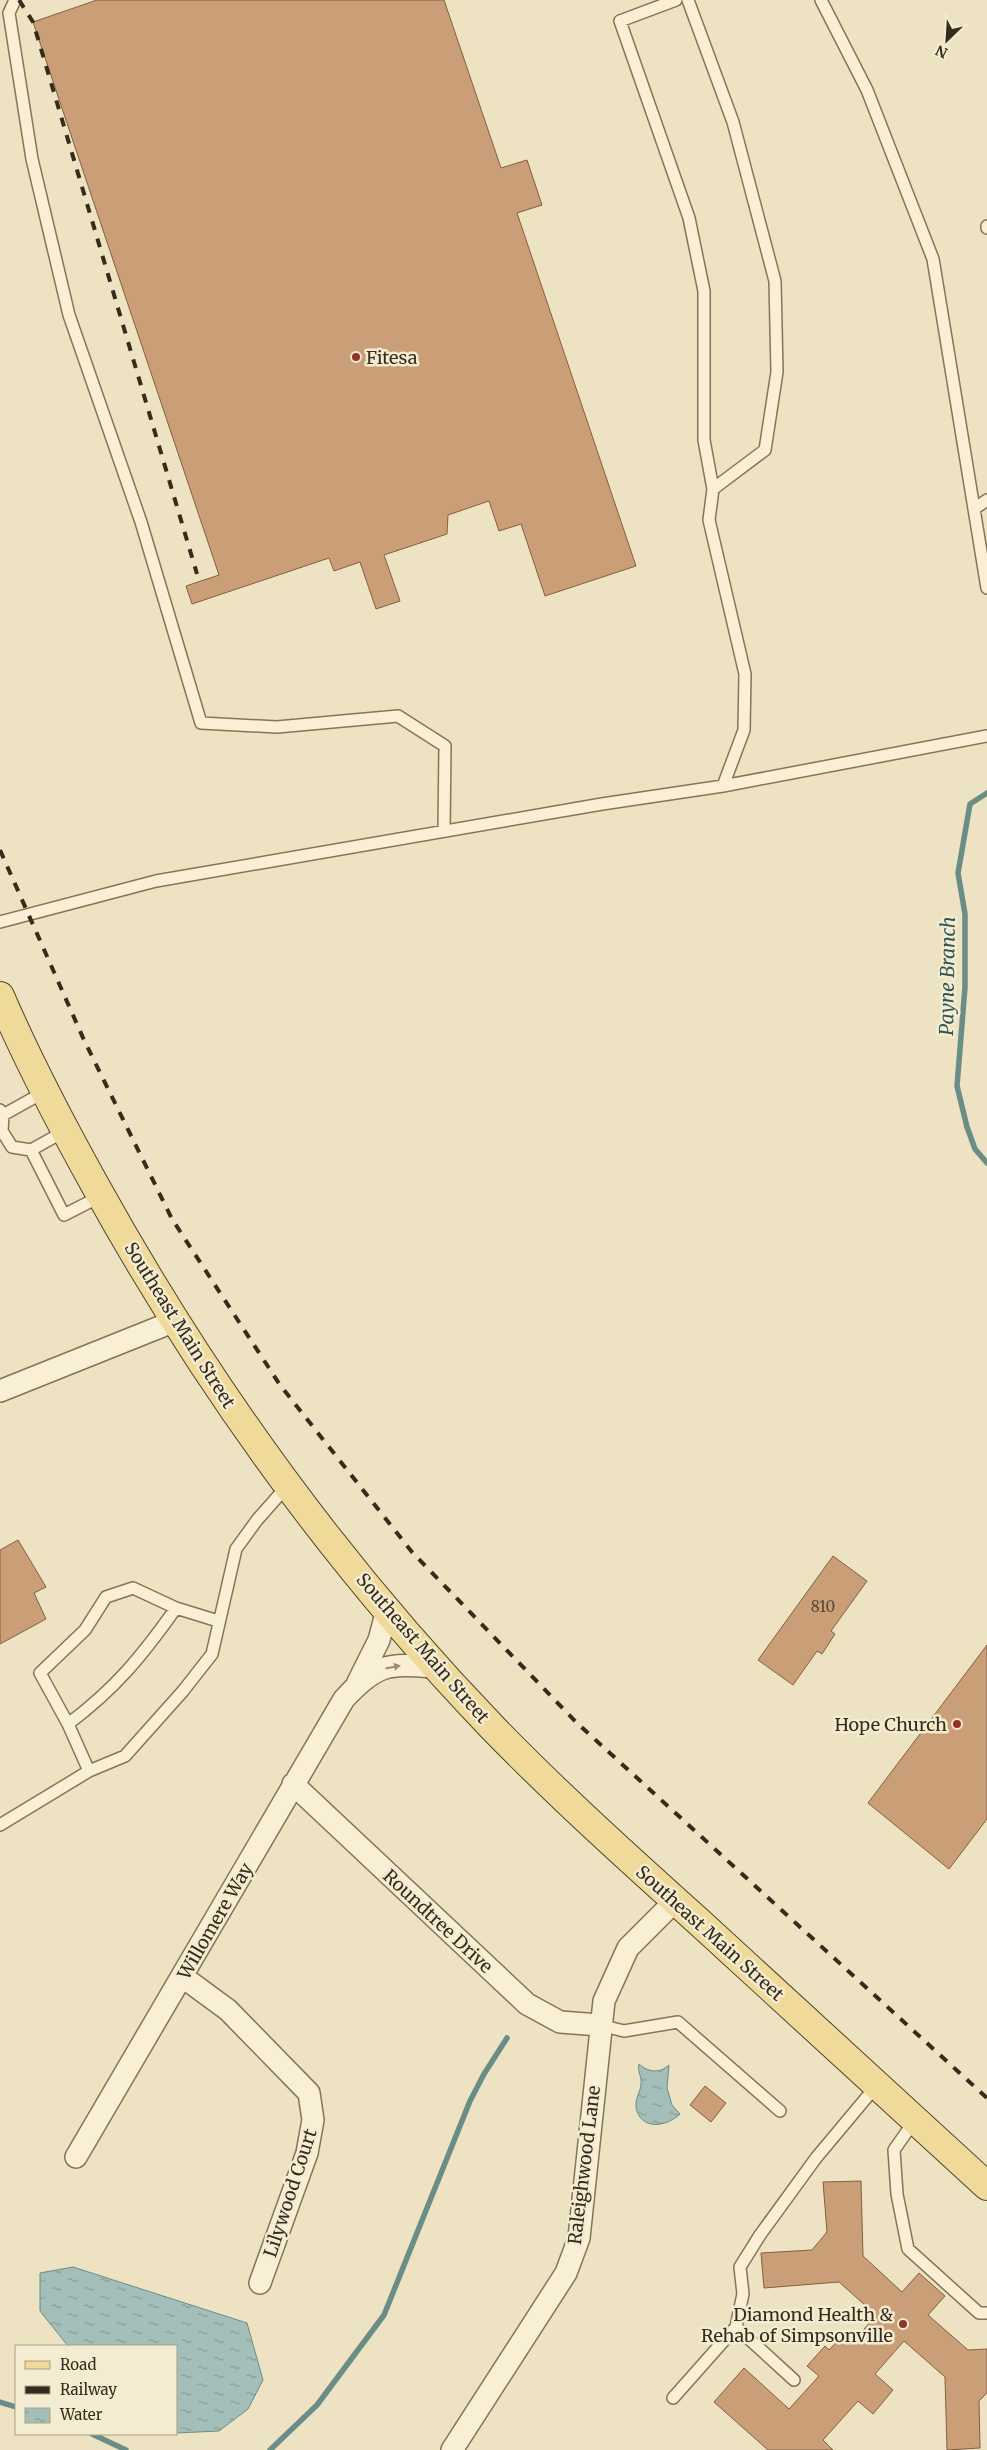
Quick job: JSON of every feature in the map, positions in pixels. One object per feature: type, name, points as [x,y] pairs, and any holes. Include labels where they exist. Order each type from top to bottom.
[{"type":"main road","name":"Southeast Main Street","points":[[1,1003],[65,1131],[175,1321],[230,1405],[288,1485],[387,1610],[436,1667],[559,1795],[987,2186]]},
{"type":"street","points":[[0,1391],[175,1321]]},
{"type":"street","name":"Willomere Way","points":[[356,1686],[379,1640],[387,1610]]},
{"type":"street","name":"Willomere Way","points":[[76,2157],[344,1699],[373,1671],[398,1665],[436,1667]]},
{"type":"street","name":"Roundtree Drive","points":[[293,1784],[528,2004],[560,2022],[600,2025]]},
{"type":"street","name":"Raleighwood Lane","points":[[452,2450],[566,2273],[579,2238],[604,2001],[628,1948],[675,1900]]},
{"type":"street","name":"Lilywood Court","points":[[183,1977],[228,2010],[309,2093],[313,2120],[307,2153],[260,2283]]},
{"type":"lane","points":[[15,0],[9,13],[32,159],[69,315],[141,522],[201,723],[277,727],[398,716],[445,746],[444,831]]},
{"type":"lane","points":[[676,0],[620,21],[689,218],[704,291],[704,440],[713,489],[709,520],[745,674],[744,730],[723,786]]},
{"type":"lane","points":[[688,0],[733,122],[775,281],[777,372],[765,450],[713,489]]},
{"type":"lane","points":[[822,0],[867,90],[933,259],[987,588]]},
{"type":"lane","points":[[974,509],[987,500]]},
{"type":"lane","points":[[0,922],[156,881],[444,831],[723,786],[987,736]]},
{"type":"lane","points":[[46,1091],[2,1113],[2,1131],[12,1147],[31,1150],[65,1131]]},
{"type":"lane","points":[[31,1150],[64,1215],[101,1196]]},
{"type":"lane","points":[[0,1824],[89,1771],[125,1756],[183,1691],[212,1654],[218,1621],[236,1550],[257,1520],[288,1485]]},
{"type":"lane","points":[[89,1771],[68,1724],[40,1673],[84,1630],[106,1597],[133,1588],[176,1608],[218,1621]]},
{"type":"lane","points":[[68,1724],[98,1702],[122,1679],[176,1608]]},
{"type":"lane","points":[[600,2025],[624,2031],[678,2022],[780,2111]]},
{"type":"lane","points":[[673,2398],[736,2327],[743,2294],[740,2267],[760,2235],[816,2158],[877,2085]]},
{"type":"lane","points":[[915,2120],[894,2150],[897,2194],[908,2249],[979,2314],[987,2313]]},
{"type":"lane","points":[[736,2327],[794,2380]]},
{"type":"water","points":[[639,2064],[646,2069],[654,2071],[661,2070],[669,2065],[667,2088],[672,2105],[680,2114],[675,2118],[668,2122],[655,2124],[648,2123],[639,2115],[636,2104],[641,2084]]},
{"type":"water","points":[[73,2267],[247,2323],[263,2380],[248,2409],[219,2431],[178,2433],[178,2345],[67,2345],[40,2311],[40,2273]]},
{"type":"building","name":"Fitesa","points":[[97,0],[444,0],[501,168],[527,160],[542,205],[517,213],[636,566],[545,596],[521,524],[499,531],[489,501],[448,515],[447,534],[384,555],[400,601],[376,609],[360,562],[334,571],[329,558],[192,604],[186,586],[219,575],[33,22]]},
{"type":"building","points":[[18,1540],[46,1587],[34,1593],[46,1619],[0,1644],[0,1550]]},
{"type":"building","points":[[833,1556],[867,1581],[831,1631],[835,1634],[822,1654],[817,1651],[793,1685],[758,1660]]},
{"type":"building","name":"Hope Church","points":[[987,1645],[987,1819],[949,1869],[868,1803]]},
{"type":"building","points":[[705,2086],[726,2103],[711,2122],[690,2105]]},
{"type":"building","name":"Diamond Health & Rehab of Simpsonville","points":[[861,2181],[863,2256],[902,2292],[919,2273],[945,2296],[928,2315],[968,2350],[987,2349],[987,2393],[979,2401],[980,2448],[947,2450],[945,2377],[904,2341],[875,2374],[893,2390],[873,2414],[858,2401],[823,2440],[833,2450],[768,2450],[714,2402],[744,2368],[789,2409],[819,2376],[807,2366],[825,2346],[829,2350],[846,2332],[854,2341],[876,2315],[839,2282],[764,2288],[761,2253],[812,2250],[827,2232],[823,2182]]},
{"type":"waterway","name":"Payne Branch","points":[[987,793],[970,804],[958,873],[965,914],[965,987],[957,1086],[967,1127],[975,1149],[987,1163]]},
{"type":"waterway","points":[[270,2450],[317,2405],[384,2315],[470,2101],[484,2074],[507,2038]]},
{"type":"waterway","points":[[0,2402],[15,2407]]},
{"type":"waterway","points":[[94,2435],[126,2450]]},
{"type":"railway","points":[[19,0],[33,22],[197,574]]},
{"type":"railway","points":[[0,850],[84,1040],[172,1219],[280,1385],[412,1552],[577,1723],[987,2098]]},
{"type":"place","name":"Fitesa","points":[[356,357]]},
{"type":"place","name":"Hope Church","points":[[957,1724]]},
{"type":"place","name":"Diamond Health & Rehab of Simpsonville","points":[[903,2324]]}]
